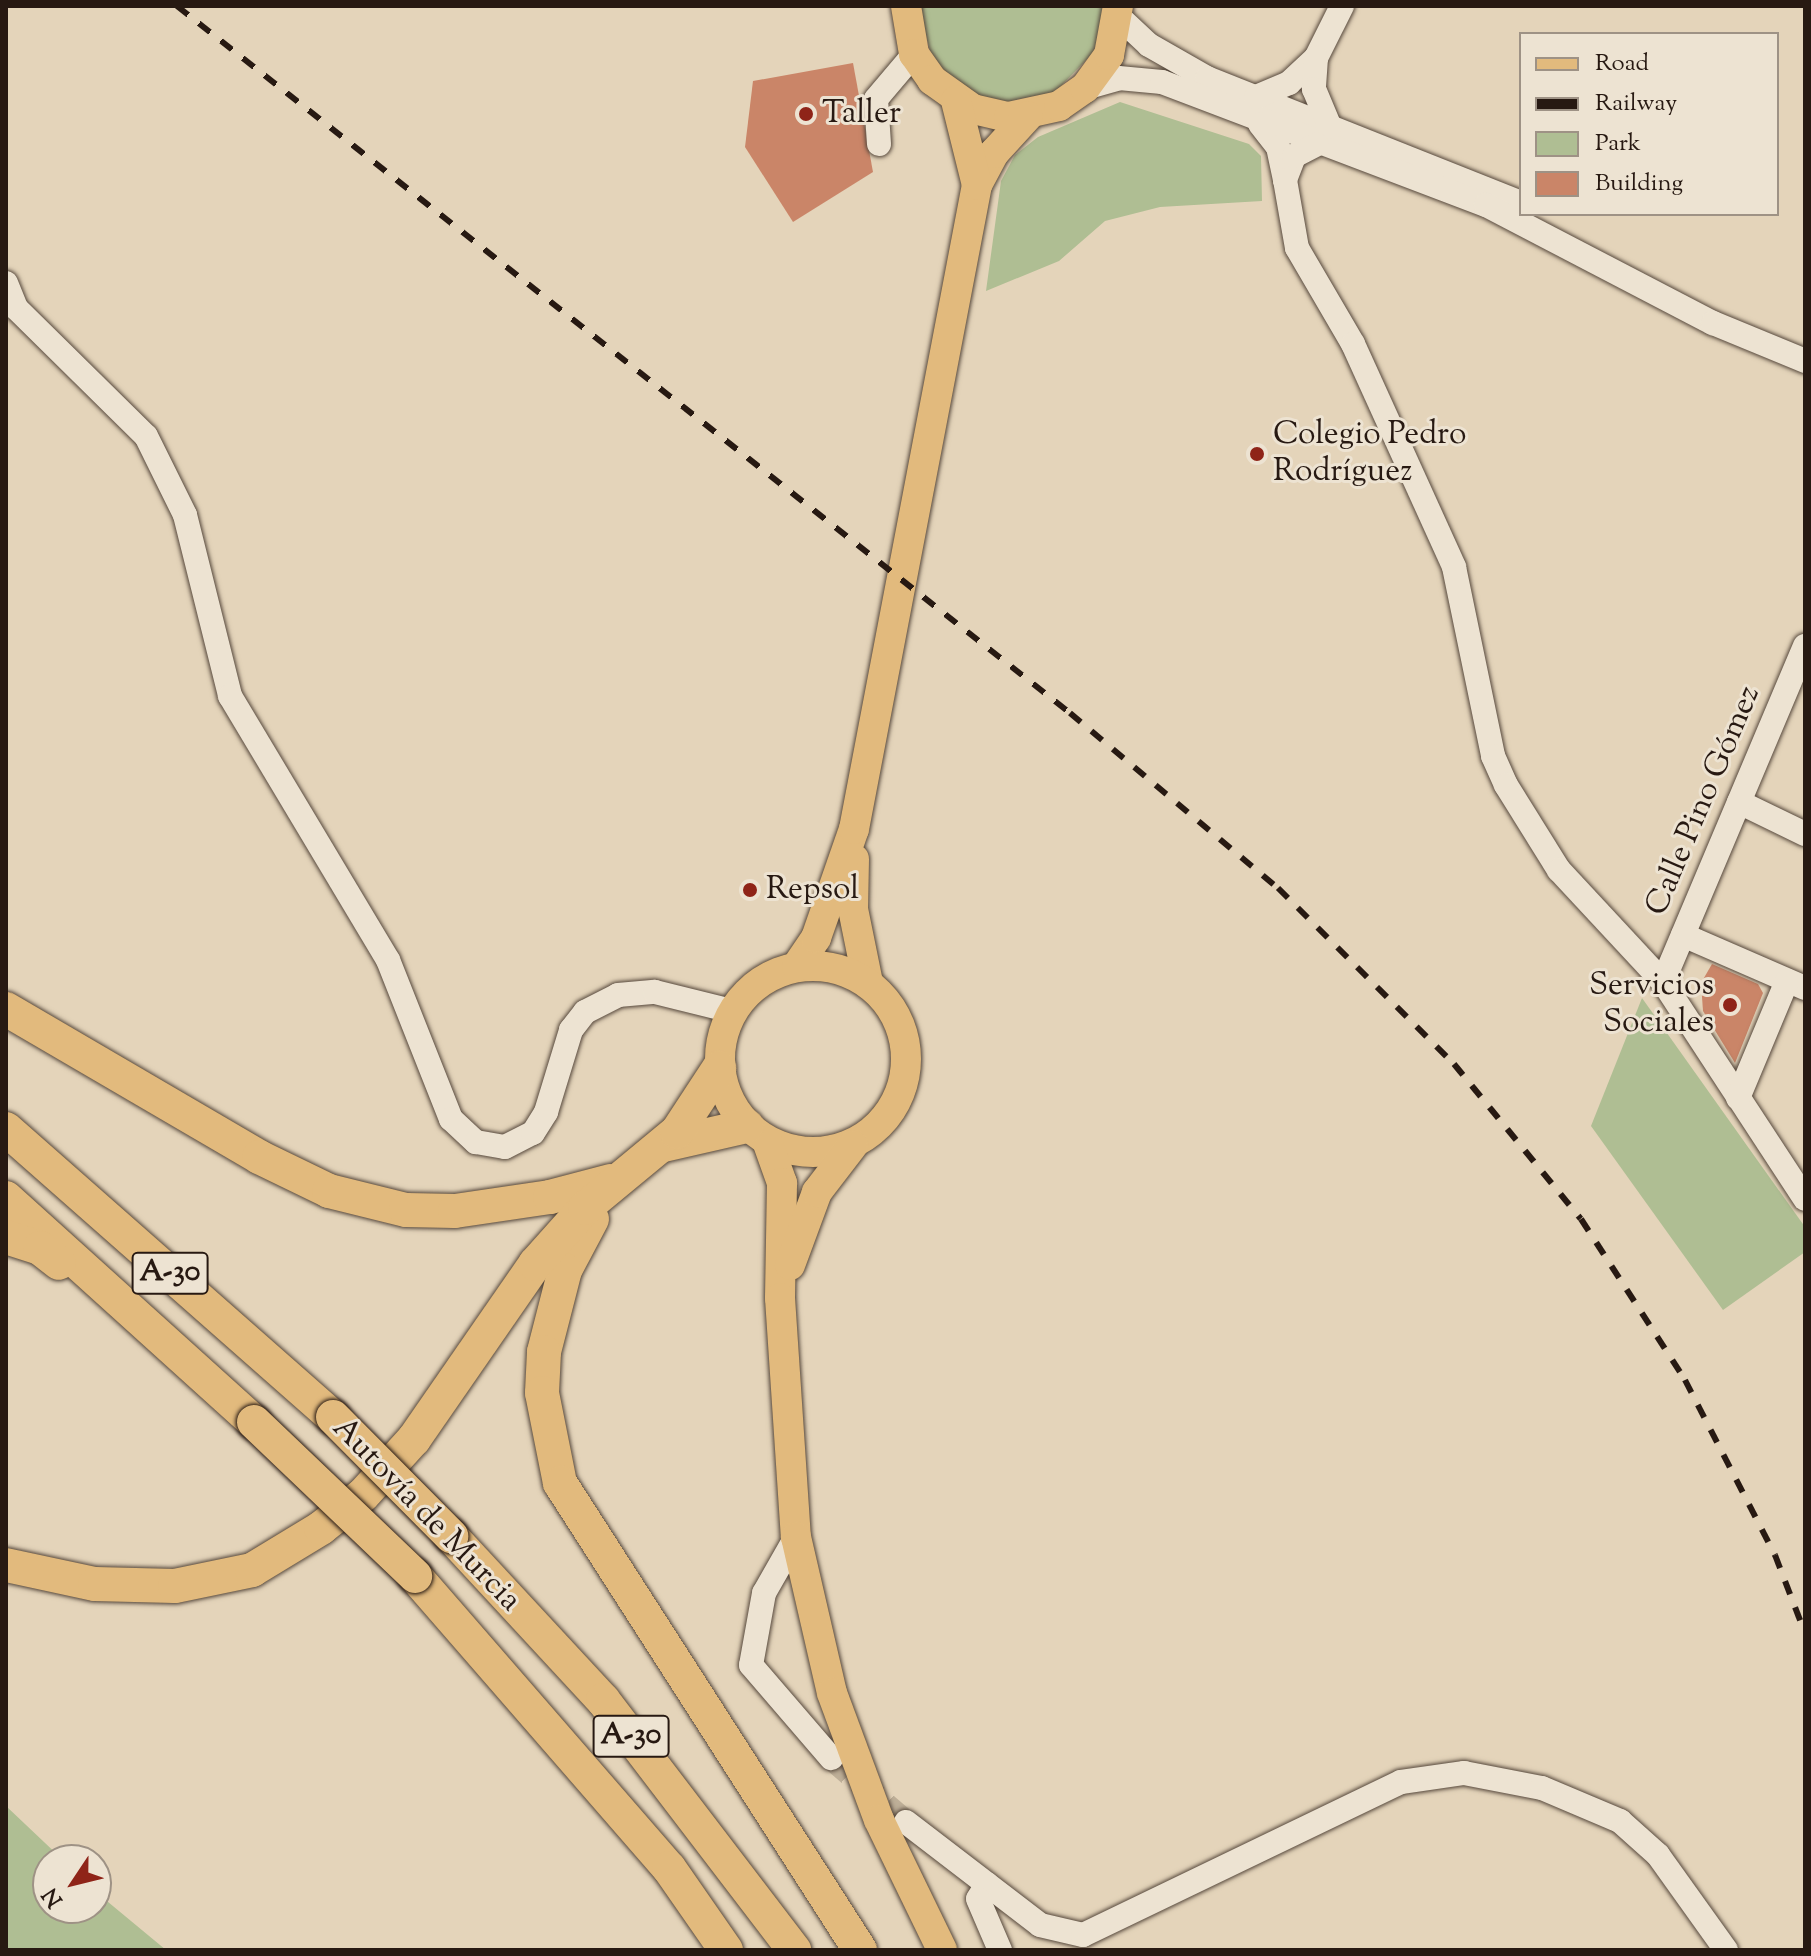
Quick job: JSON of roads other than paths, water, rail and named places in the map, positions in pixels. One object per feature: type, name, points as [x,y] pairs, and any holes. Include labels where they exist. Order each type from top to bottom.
[{"type":"highway","points":[[6,1009],[259,1157],[329,1191],[406,1210],[455,1211],[550,1197],[618,1178]]},
{"type":"highway","points":[[6,1565],[95,1584],[175,1586],[252,1570],[321,1528],[363,1495],[414,1439],[535,1264],[618,1178],[664,1145],[695,1111],[719,1068]]},
{"type":"highway","name":"Autovía de Murcia","points":[[6,1129],[333,1417],[451,1536],[603,1700],[794,1950]]},
{"type":"highway","points":[[664,1145],[757,1134]]},
{"type":"highway","points":[[618,1178],[580,1240],[550,1311],[542,1393],[560,1483],[860,1950]]},
{"type":"highway","name":"Autovía de Murcia","points":[[6,1198],[254,1422],[415,1576],[669,1868],[726,1950]]},
{"type":"highway","points":[[6,1237],[40,1248],[254,1422]]},
{"type":"main road","points":[[902,12],[914,54],[932,80],[956,101],[991,115],[1028,116],[1059,106],[1085,88],[1109,55],[1118,11]]},
{"type":"main road","points":[[956,101],[977,185]]},
{"type":"main road","points":[[942,1950],[879,1820],[832,1693],[796,1537],[780,1298],[782,1183],[757,1134],[733,1109],[719,1068],[732,1011],[749,990],[797,966],[816,938],[854,829],[977,185],[994,153],[1028,116]]},
{"type":"main road","points":[[854,829],[853,909],[868,983]]},
{"type":"main road","points":[[780,1298],[817,1192],[853,1145],[894,1108],[907,1055],[902,1028],[868,983],[847,971],[797,966]]},
{"type":"main road","points":[[757,1134],[794,1152],[853,1145]]},
{"type":"street","points":[[1256,97],[1289,83],[1316,58],[1342,6]]},
{"type":"street","points":[[1118,11],[1173,61],[1256,97],[1323,136],[1486,205],[1713,323],[1805,361]]},
{"type":"street","points":[[879,144],[876,99],[894,83],[914,54]]},
{"type":"street","points":[[1316,58],[1314,89],[1323,136]]},
{"type":"street","points":[[894,83],[910,77],[932,80]]},
{"type":"street","points":[[1085,88],[1119,78],[1162,82],[1260,124],[1323,136],[1519,202]]},
{"type":"street","points":[[1260,124],[1278,147],[1297,248],[1353,344],[1454,567],[1493,756],[1506,785],[1559,870],[1663,982],[1805,1199]]},
{"type":"street","points":[[1285,180],[1294,156],[1323,136]]},
{"type":"street","points":[[1545,216],[1694,300],[1805,350]]},
{"type":"street","points":[[6,283],[16,308],[146,436],[185,515],[230,696],[388,960],[451,1119],[476,1142],[505,1147],[533,1133],[546,1112],[571,1030],[585,1012],[618,995],[655,992],[732,1011]]},
{"type":"street","name":"Calle Pino Gómez","points":[[1663,982],[1739,802],[1799,675],[1805,646]]},
{"type":"street","points":[[1739,802],[1805,834]]},
{"type":"street","points":[[1683,935],[1796,984],[1738,1098]]},
{"type":"street","points":[[796,1537],[764,1593],[751,1665],[831,1758]]},
{"type":"street","points":[[906,1822],[1040,1925],[1083,1935],[1401,1782],[1464,1773],[1542,1788],[1620,1821],[1658,1855],[1726,1950]]},
{"type":"street","points":[[987,1884],[978,1899],[1000,1950]]},
{"type":"tunnel","points":[[831,1758],[906,1822]]},
{"type":"railway","points":[[177,6],[1070,713],[1278,888],[1454,1064],[1581,1219],[1685,1380],[1775,1555],[1805,1633]]},
{"type":"place","name":"Taller","points":[[806,114]]},
{"type":"place","name":"Colegio Pedro Rodríguez","points":[[1257,454]]},
{"type":"place","name":"Repsol","points":[[750,890]]},
{"type":"place","name":"Servicios Sociales","points":[[1730,1005]]}]
